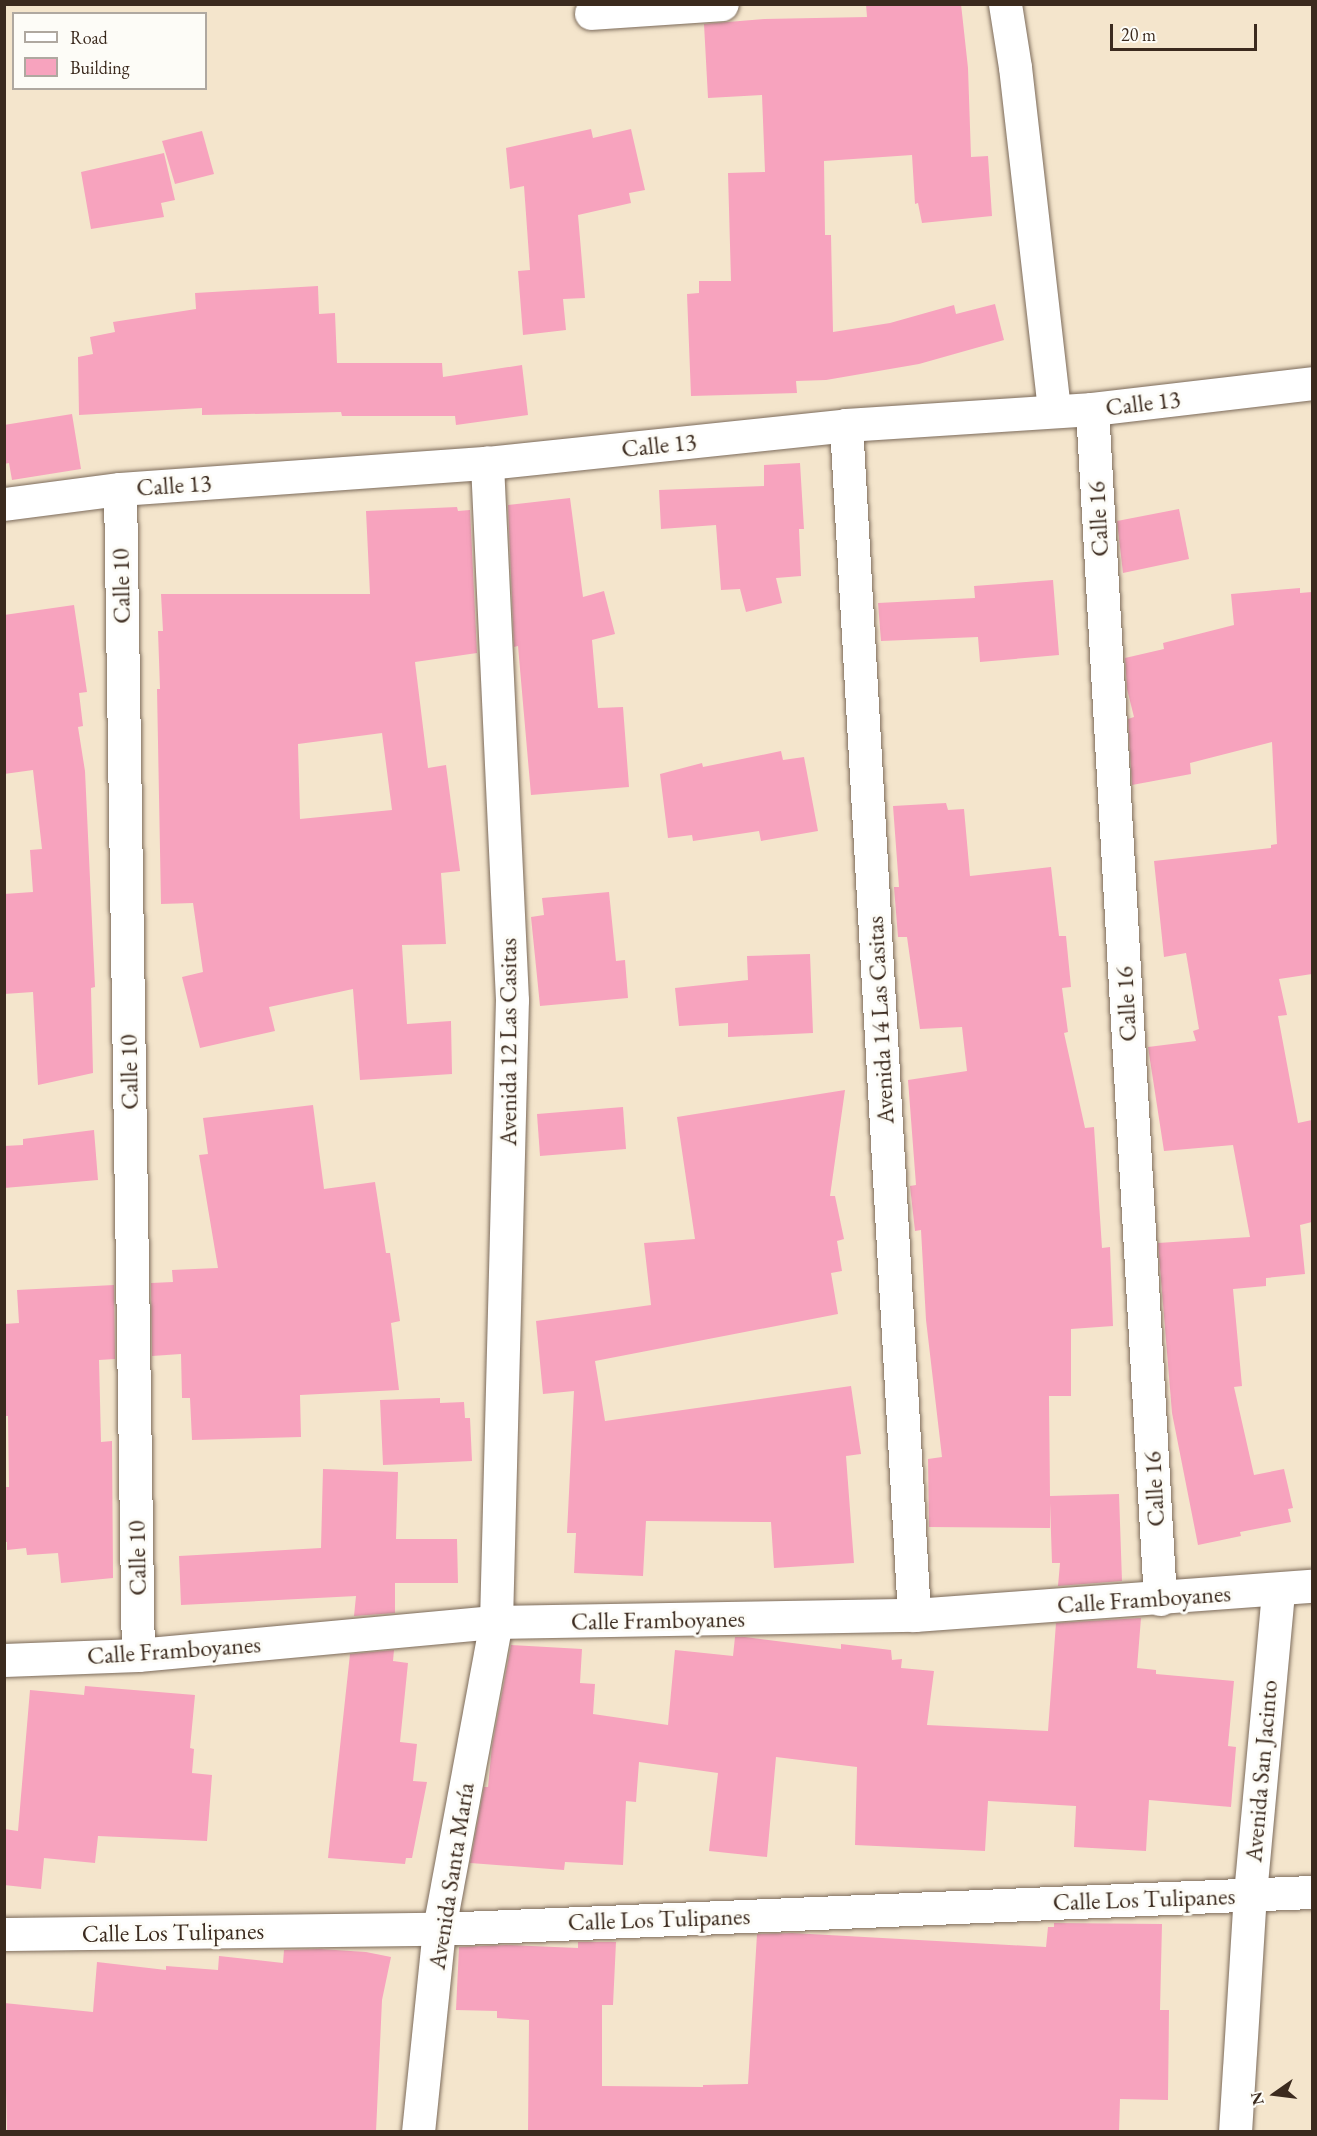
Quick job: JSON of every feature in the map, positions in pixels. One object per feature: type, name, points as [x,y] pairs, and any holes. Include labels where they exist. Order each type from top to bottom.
[{"type":"street","points":[[591,14],[722,4]]},
{"type":"street","points":[[1005,4],[1015,67],[1054,410]]},
{"type":"street","name":"Calle 13","points":[[4,504],[120,489],[487,463],[846,425],[1092,409],[1312,383]]},
{"type":"street","name":"Calle 16","points":[[1092,409],[1160,1599]]},
{"type":"street","name":"Avenida 14 Las Casitas","points":[[846,425],[914,1615]]},
{"type":"street","name":"Avenida 12 Las Casitas","points":[[487,463],[512,1000],[496,1622]]},
{"type":"street","name":"Calle 10","points":[[120,489],[138,1655]]},
{"type":"street","name":"Calle Framboyanes","points":[[4,1660],[138,1655],[496,1622],[914,1615],[1160,1599],[1312,1586]]},
{"type":"street","name":"Avenida San Jacinto","points":[[1235,2132],[1250,1894],[1278,1590]]},
{"type":"street","name":"Avenida Santa María","points":[[418,2132],[439,1929],[496,1622]]},
{"type":"street","name":"Calle Los Tulipanes","points":[[4,1934],[439,1929],[1312,1892]]},
{"type":"building","points":[[866,4],[961,4],[968,68],[971,157],[988,156],[992,216],[922,223],[918,203],[915,204],[912,155],[824,161],[825,235],[831,235],[833,332],[890,323],[954,305],[956,314],[995,304],[1004,340],[919,364],[826,380],[796,381],[797,393],[691,396],[687,294],[699,293],[699,281],[731,281],[728,173],[765,172],[762,95],[708,98],[704,24],[764,19],[867,17]]},
{"type":"building","points":[[591,129],[593,138],[631,129],[645,190],[629,193],[631,203],[578,215],[585,298],[563,299],[566,330],[523,335],[518,271],[530,270],[524,186],[510,189],[506,148]]},
{"type":"building","points":[[202,131],[214,174],[175,184],[162,141]]},
{"type":"building","points":[[164,153],[175,200],[161,203],[164,217],[91,229],[81,172]]},
{"type":"building","points":[[318,286],[319,314],[335,313],[337,363],[442,363],[443,377],[522,365],[528,415],[456,425],[455,416],[342,416],[341,412],[202,415],[202,408],[79,415],[78,357],[93,354],[90,337],[115,332],[113,322],[196,309],[195,293]]},
{"type":"building","points":[[72,414],[81,469],[12,480],[9,463],[4,464],[4,425]]},
{"type":"building","points":[[800,463],[804,529],[799,529],[801,576],[776,578],[782,603],[746,612],[740,589],[721,590],[716,525],[661,529],[659,490],[764,486],[764,465]]},
{"type":"building","points":[[570,498],[583,597],[604,591],[615,634],[592,640],[598,708],[623,707],[629,787],[531,795],[518,646],[514,647],[508,505]]},
{"type":"building","points":[[457,507],[458,511],[470,510],[477,653],[415,662],[428,768],[446,765],[460,871],[441,873],[446,944],[402,945],[407,1024],[451,1021],[452,1074],[360,1080],[353,989],[269,1007],[275,1031],[200,1048],[182,977],[203,972],[193,903],[161,904],[157,689],[160,689],[158,631],[163,631],[161,594],[370,594],[366,511]],"holes":[[[382,733],[392,810],[300,819],[298,744]]]},
{"type":"building","points":[[1179,509],[1189,559],[1123,573],[1117,521]]},
{"type":"building","points":[[1053,580],[1059,655],[980,662],[978,637],[881,641],[878,603],[975,598],[974,586]]},
{"type":"building","points":[[1300,588],[1300,593],[1312,592],[1312,974],[1279,979],[1287,1015],[1278,1016],[1298,1123],[1312,1120],[1312,1222],[1300,1225],[1305,1274],[1266,1278],[1266,1286],[1233,1289],[1242,1386],[1234,1387],[1254,1475],[1284,1469],[1293,1508],[1288,1509],[1291,1522],[1240,1532],[1241,1536],[1198,1545],[1172,1413],[1158,1243],[1250,1237],[1233,1145],[1164,1151],[1148,1047],[1196,1041],[1193,1031],[1199,1029],[1186,953],[1164,957],[1154,861],[1271,848],[1271,845],[1277,844],[1272,742],[1190,763],[1191,774],[1132,785],[1128,719],[1134,717],[1127,689],[1125,658],[1164,649],[1163,643],[1234,625],[1231,594]]},
{"type":"building","points":[[74,605],[87,692],[79,693],[83,726],[78,727],[85,771],[95,987],[91,988],[93,1073],[38,1085],[33,992],[4,994],[4,894],[33,892],[30,850],[42,849],[33,770],[4,774],[4,615]]},
{"type":"building","points":[[781,751],[783,760],[804,757],[818,831],[761,841],[759,831],[693,841],[692,835],[668,838],[660,774],[702,763],[703,767]]},
{"type":"building","points":[[946,803],[948,810],[964,809],[970,876],[1051,867],[1059,936],[1066,936],[1071,987],[1062,988],[1068,1032],[1064,1033],[1085,1128],[1094,1127],[1102,1248],[1110,1247],[1113,1326],[1071,1329],[1071,1396],[1049,1396],[1050,1496],[1119,1494],[1122,1581],[1058,1586],[1060,1563],[1052,1563],[1050,1503],[1050,1528],[929,1527],[928,1459],[942,1457],[926,1320],[921,1230],[915,1231],[910,1186],[916,1185],[908,1080],[967,1071],[962,1027],[920,1029],[907,937],[898,937],[894,887],[899,887],[893,806]]},
{"type":"building","points":[[609,892],[616,961],[625,960],[628,998],[540,1006],[531,917],[544,915],[542,898]]},
{"type":"building","points":[[810,954],[813,1033],[728,1037],[728,1023],[679,1026],[675,988],[748,980],[747,956]]},
{"type":"building","points":[[845,1090],[830,1196],[835,1196],[844,1239],[837,1241],[842,1271],[831,1273],[838,1314],[595,1361],[605,1421],[851,1386],[861,1454],[846,1456],[854,1563],[774,1568],[771,1522],[646,1521],[643,1576],[574,1573],[576,1533],[567,1533],[574,1391],[543,1394],[536,1321],[651,1305],[644,1243],[695,1239],[677,1117]]},
{"type":"building","points":[[313,1105],[324,1189],[375,1182],[386,1253],[390,1253],[400,1321],[391,1323],[399,1390],[300,1395],[301,1437],[192,1440],[190,1398],[182,1398],[181,1354],[152,1356],[151,1283],[173,1282],[172,1270],[218,1268],[199,1155],[208,1154],[203,1118]]},
{"type":"building","points":[[623,1107],[626,1149],[540,1156],[537,1114]]},
{"type":"building","points":[[94,1130],[98,1180],[4,1188],[4,1146],[23,1145],[23,1139]]},
{"type":"building","points":[[114,1285],[115,1359],[99,1360],[101,1442],[112,1441],[113,1578],[61,1583],[58,1553],[27,1555],[26,1548],[7,1550],[7,1542],[4,1542],[4,1487],[9,1487],[8,1416],[4,1416],[4,1324],[19,1323],[17,1290]]},
{"type":"building","points":[[440,1398],[440,1403],[464,1402],[465,1418],[470,1418],[472,1461],[383,1465],[380,1400]]},
{"type":"building","points":[[323,1469],[398,1472],[396,1539],[457,1539],[458,1583],[395,1583],[395,1613],[354,1616],[356,1596],[181,1605],[179,1556],[321,1548]]},
{"type":"building","points":[[1141,1618],[1137,1668],[1156,1670],[1156,1674],[1234,1681],[1228,1746],[1236,1747],[1231,1807],[1149,1800],[1146,1851],[1074,1847],[1076,1806],[988,1801],[985,1851],[855,1845],[857,1767],[776,1757],[767,1857],[709,1851],[718,1773],[639,1762],[636,1802],[626,1801],[623,1865],[565,1862],[564,1870],[470,1863],[484,1787],[488,1787],[492,1746],[511,1645],[582,1649],[580,1683],[595,1684],[593,1714],[668,1725],[675,1650],[733,1656],[735,1637],[745,1637],[841,1649],[841,1644],[891,1650],[892,1660],[902,1659],[901,1668],[934,1671],[927,1725],[1048,1731],[1056,1623]]},
{"type":"building","points":[[394,1650],[393,1661],[408,1663],[400,1742],[417,1744],[413,1781],[427,1782],[412,1858],[406,1858],[405,1864],[328,1858],[350,1654]]},
{"type":"building","points":[[85,1686],[195,1695],[190,1748],[194,1749],[192,1773],[212,1775],[207,1841],[98,1836],[95,1863],[44,1858],[41,1889],[4,1885],[4,1829],[18,1831],[30,1690],[84,1695]]},
{"type":"building","points":[[1054,1923],[1162,1924],[1160,2010],[1169,2010],[1168,2100],[1120,2099],[1119,2132],[528,2132],[529,2020],[497,2018],[497,2011],[456,2010],[459,1947],[506,1945],[578,1948],[578,1942],[616,1942],[613,2005],[602,2005],[602,2086],[703,2087],[703,2085],[748,2084],[757,1934],[792,1933],[1046,1947],[1048,1927],[1054,1927]]},
{"type":"building","points":[[320,1949],[366,1952],[391,1957],[382,2000],[376,2132],[7,2132],[4,2003],[93,2012],[97,1962],[166,1970],[166,1966],[218,1970],[219,1956],[283,1963],[284,1950]]}]
